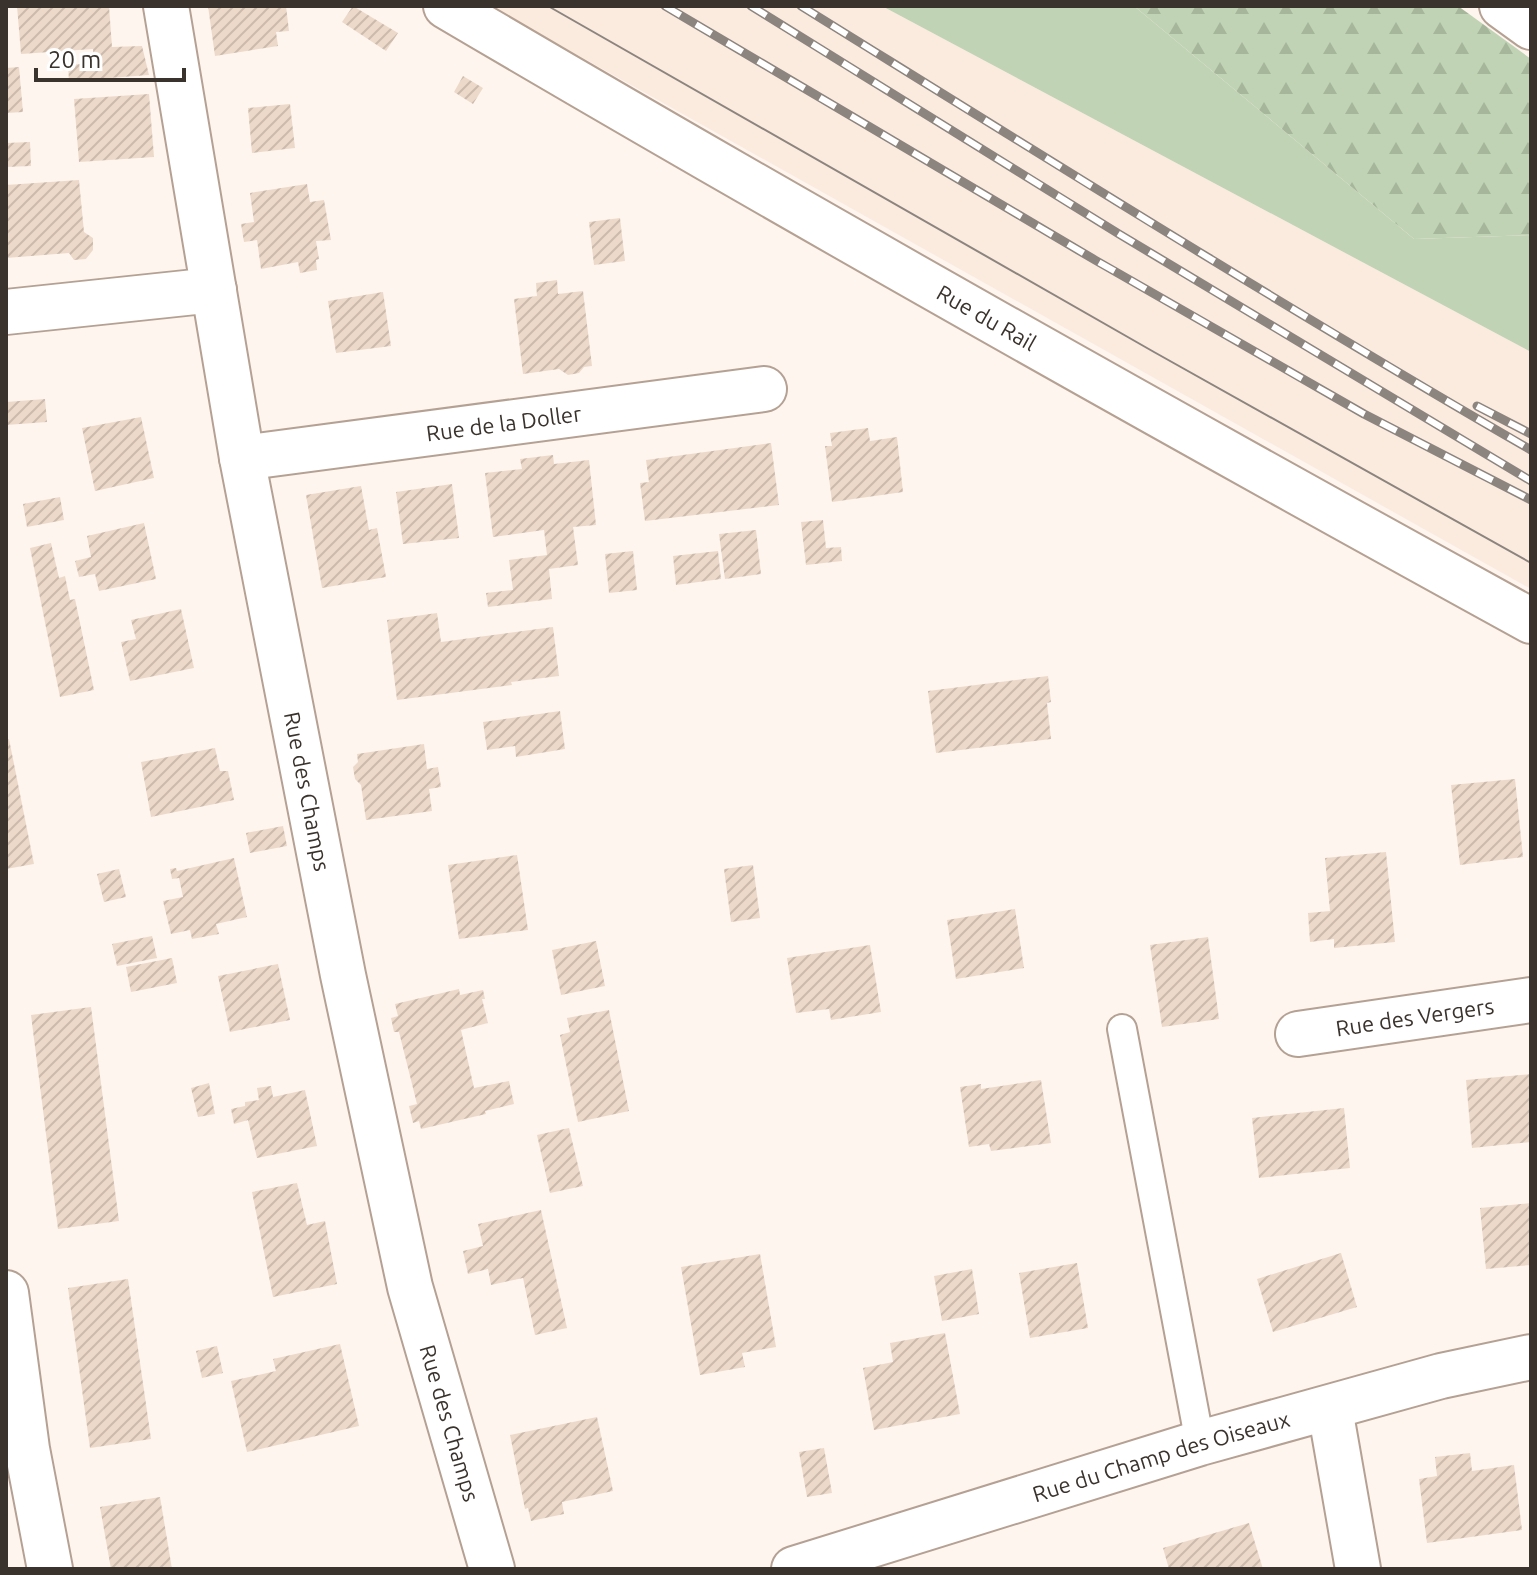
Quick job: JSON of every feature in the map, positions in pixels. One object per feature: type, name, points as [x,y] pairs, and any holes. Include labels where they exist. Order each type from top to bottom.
[{"type":"street","name":"Rue des Champs","points":[[166,6],[242,458],[343,975],[410,1287],[492,1569]]},
{"type":"street","name":"Rue du Rail","points":[[446,6],[1048,352],[1531,621]]},
{"type":"street","points":[[1502,6],[1531,27]]},
{"type":"street","points":[[6,312],[214,290]]},
{"type":"street","name":"Rue de la Doller","points":[[242,458],[764,389]]},
{"type":"street","name":"Rue des Vergers","points":[[1298,1034],[1531,1000]]},
{"type":"street","points":[[6,1293],[16,1451],[50,1569]]},
{"type":"street","name":"Rue du Champ des Oiseaux","points":[[794,1569],[1200,1443],[1441,1376],[1531,1357]]},
{"type":"street","points":[[1330,1409],[1358,1569]]},
{"type":"lane","points":[[1122,1029],[1200,1443]]},
{"type":"shaded area","points":[[490,6],[882,6],[1531,352],[1531,589]]},
{"type":"green space","points":[[882,6],[1134,6],[1414,239],[1531,235],[1531,352]]},
{"type":"green space","points":[[1134,6],[1458,6],[1531,59],[1531,235],[1414,239]]},
{"type":"building","points":[[17,6],[109,6],[112,47],[142,46],[149,75],[69,81],[68,65],[94,63],[93,49],[21,54]]},
{"type":"building","points":[[208,6],[286,6],[289,31],[276,32],[278,46],[215,56]]},
{"type":"building","points":[[353,6],[398,33],[386,51],[342,22]]},
{"type":"building","points":[[19,67],[23,112],[6,113],[6,68]]},
{"type":"building","points":[[463,76],[483,88],[473,104],[454,92]]},
{"type":"building","points":[[149,94],[154,157],[79,162],[74,99]]},
{"type":"building","points":[[290,104],[295,148],[252,153],[248,108]]},
{"type":"building","points":[[30,142],[31,166],[6,167],[6,143]]},
{"type":"building","points":[[79,180],[84,232],[93,238],[93,250],[86,259],[74,260],[69,253],[6,258],[6,185]]},
{"type":"building","points":[[307,184],[310,202],[324,200],[331,240],[316,241],[317,270],[300,273],[298,262],[261,269],[257,240],[244,242],[241,224],[254,222],[250,193]]},
{"type":"building","points":[[620,218],[625,261],[594,265],[589,222]]},
{"type":"building","points":[[557,280],[558,294],[583,291],[592,366],[568,375],[559,369],[523,374],[514,299],[537,296],[536,283]]},
{"type":"building","points":[[383,292],[391,346],[336,353],[328,301]]},
{"type":"building","points":[[45,399],[47,422],[6,425],[6,402]]},
{"type":"building","points":[[141,417],[154,478],[95,491],[82,428]]},
{"type":"building","points":[[868,428],[870,441],[897,437],[903,492],[832,502],[825,446],[832,446],[830,433]]},
{"type":"building","points":[[771,443],[779,505],[645,521],[640,483],[649,482],[646,460]]},
{"type":"building","points":[[553,455],[554,464],[589,460],[596,525],[573,527],[578,565],[549,569],[552,599],[488,607],[486,593],[513,590],[509,560],[547,555],[544,530],[493,537],[485,473],[522,469],[520,459]]},
{"type":"building","points":[[452,484],[459,538],[403,544],[396,492]]},
{"type":"building","points":[[361,486],[369,530],[377,528],[386,577],[322,588],[306,495]]},
{"type":"building","points":[[60,497],[64,520],[27,527],[23,504]]},
{"type":"building","points":[[823,520],[826,548],[841,547],[842,561],[806,565],[801,522]]},
{"type":"building","points":[[144,523],[156,579],[99,591],[95,574],[79,577],[75,561],[91,557],[87,536]]},
{"type":"building","points":[[756,530],[761,574],[725,579],[719,534]]},
{"type":"building","points":[[51,543],[59,578],[65,576],[70,600],[75,599],[94,690],[60,697],[30,548]]},
{"type":"building","points":[[633,551],[637,590],[609,593],[605,554]]},
{"type":"building","points":[[718,551],[721,579],[676,585],[673,556]]},
{"type":"building","points":[[181,609],[194,668],[130,681],[121,642],[136,639],[131,620]]},
{"type":"building","points":[[437,613],[441,642],[553,627],[559,676],[397,700],[387,620]]},
{"type":"building","points":[[1048,676],[1051,739],[936,753],[928,691]]},
{"type":"building","points":[[560,711],[565,749],[516,757],[515,746],[487,750],[483,722]]},
{"type":"building","points":[[9,739],[34,864],[6,869],[6,740]]},
{"type":"building","points":[[424,744],[427,769],[438,767],[441,787],[429,789],[432,811],[366,820],[361,785],[355,779],[353,767],[358,762],[357,754]]},
{"type":"building","points":[[215,748],[220,771],[228,771],[234,800],[151,817],[141,762]]},
{"type":"building","points":[[1515,779],[1523,857],[1460,865],[1451,785]]},
{"type":"building","points":[[283,826],[287,846],[250,853],[246,833]]},
{"type":"building","points":[[1386,852],[1395,942],[1334,948],[1334,939],[1310,942],[1308,913],[1330,911],[1325,858]]},
{"type":"building","points":[[517,855],[528,930],[459,939],[448,865]]},
{"type":"building","points":[[234,858],[247,917],[216,924],[219,934],[192,939],[190,930],[171,934],[163,901],[183,897],[179,878],[172,879],[170,869],[176,868],[177,871]]},
{"type":"building","points":[[753,865],[760,918],[731,922],[724,869]]},
{"type":"building","points":[[119,869],[126,897],[104,902],[97,874]]},
{"type":"building","points":[[1015,909],[1024,968],[956,979],[947,920]]},
{"type":"building","points":[[152,936],[157,958],[117,966],[112,944]]},
{"type":"building","points":[[1208,937],[1219,1019],[1162,1027],[1150,945]]},
{"type":"building","points":[[596,941],[605,986],[561,995],[552,950]]},
{"type":"building","points":[[870,945],[881,1012],[831,1020],[829,1009],[796,1013],[787,958]]},
{"type":"building","points":[[172,958],[177,983],[131,992],[126,967]]},
{"type":"building","points":[[278,964],[290,1020],[230,1032],[218,976]]},
{"type":"building","points":[[459,989],[460,995],[483,990],[485,999],[482,999],[488,1023],[461,1030],[474,1088],[509,1081],[514,1104],[421,1129],[419,1121],[413,1123],[409,1106],[417,1104],[399,1032],[394,1032],[391,1018],[398,1016],[395,1004]]},
{"type":"building","points":[[91,1007],[119,1221],[58,1229],[31,1015]]},
{"type":"building","points":[[609,1010],[629,1111],[578,1122],[560,1035],[570,1032],[567,1018]]},
{"type":"building","points":[[1531,1074],[1531,1142],[1472,1148],[1466,1080]]},
{"type":"building","points":[[1041,1080],[1051,1143],[991,1151],[989,1144],[969,1147],[960,1087],[981,1084],[981,1089]]},
{"type":"building","points":[[209,1083],[215,1114],[198,1117],[191,1088]]},
{"type":"building","points":[[271,1086],[273,1097],[305,1090],[317,1146],[257,1158],[248,1120],[234,1124],[231,1109],[259,1100],[257,1088]]},
{"type":"building","points":[[1344,1108],[1350,1168],[1259,1178],[1252,1118]]},
{"type":"building","points":[[569,1128],[583,1186],[550,1193],[537,1135]]},
{"type":"building","points":[[297,1183],[307,1225],[325,1221],[337,1284],[273,1297],[252,1192]]},
{"type":"building","points":[[1531,1203],[1531,1265],[1486,1269],[1480,1208]]},
{"type":"building","points":[[541,1210],[567,1328],[535,1335],[523,1278],[491,1285],[488,1269],[468,1274],[463,1251],[483,1246],[478,1224]]},
{"type":"building","points":[[1341,1253],[1357,1307],[1273,1332],[1257,1279]]},
{"type":"building","points":[[760,1254],[776,1347],[742,1353],[745,1367],[700,1375],[681,1267]]},
{"type":"building","points":[[1077,1263],[1088,1328],[1030,1338],[1019,1273]]},
{"type":"building","points":[[972,1269],[979,1314],[942,1321],[934,1276]]},
{"type":"building","points":[[128,1279],[151,1439],[90,1448],[68,1288]]},
{"type":"building","points":[[945,1333],[960,1414],[874,1430],[863,1368],[893,1362],[890,1343]]},
{"type":"building","points":[[340,1344],[359,1426],[247,1452],[231,1381],[276,1371],[273,1359]]},
{"type":"building","points":[[217,1346],[223,1373],[202,1378],[196,1351]]},
{"type":"building","points":[[597,1417],[613,1491],[562,1502],[564,1514],[531,1521],[528,1508],[525,1509],[510,1435]]},
{"type":"building","points":[[824,1448],[832,1493],[807,1497],[799,1452]]},
{"type":"building","points":[[1470,1453],[1472,1471],[1514,1465],[1522,1530],[1427,1543],[1419,1479],[1437,1476],[1435,1457]]},
{"type":"building","points":[[160,1497],[172,1569],[111,1569],[100,1507]]},
{"type":"building","points":[[1249,1523],[1263,1569],[1169,1569],[1163,1548]]},
{"type":"tram line","points":[[548,6],[1531,563]]},
{"type":"railway","points":[[665,6],[1095,260],[1364,414],[1531,500]]},
{"type":"railway","points":[[751,6],[1119,234],[1531,481]]},
{"type":"railway","points":[[801,6],[1255,286],[1531,450]]},
{"type":"railway","points":[[1477,406],[1531,434]]}]
